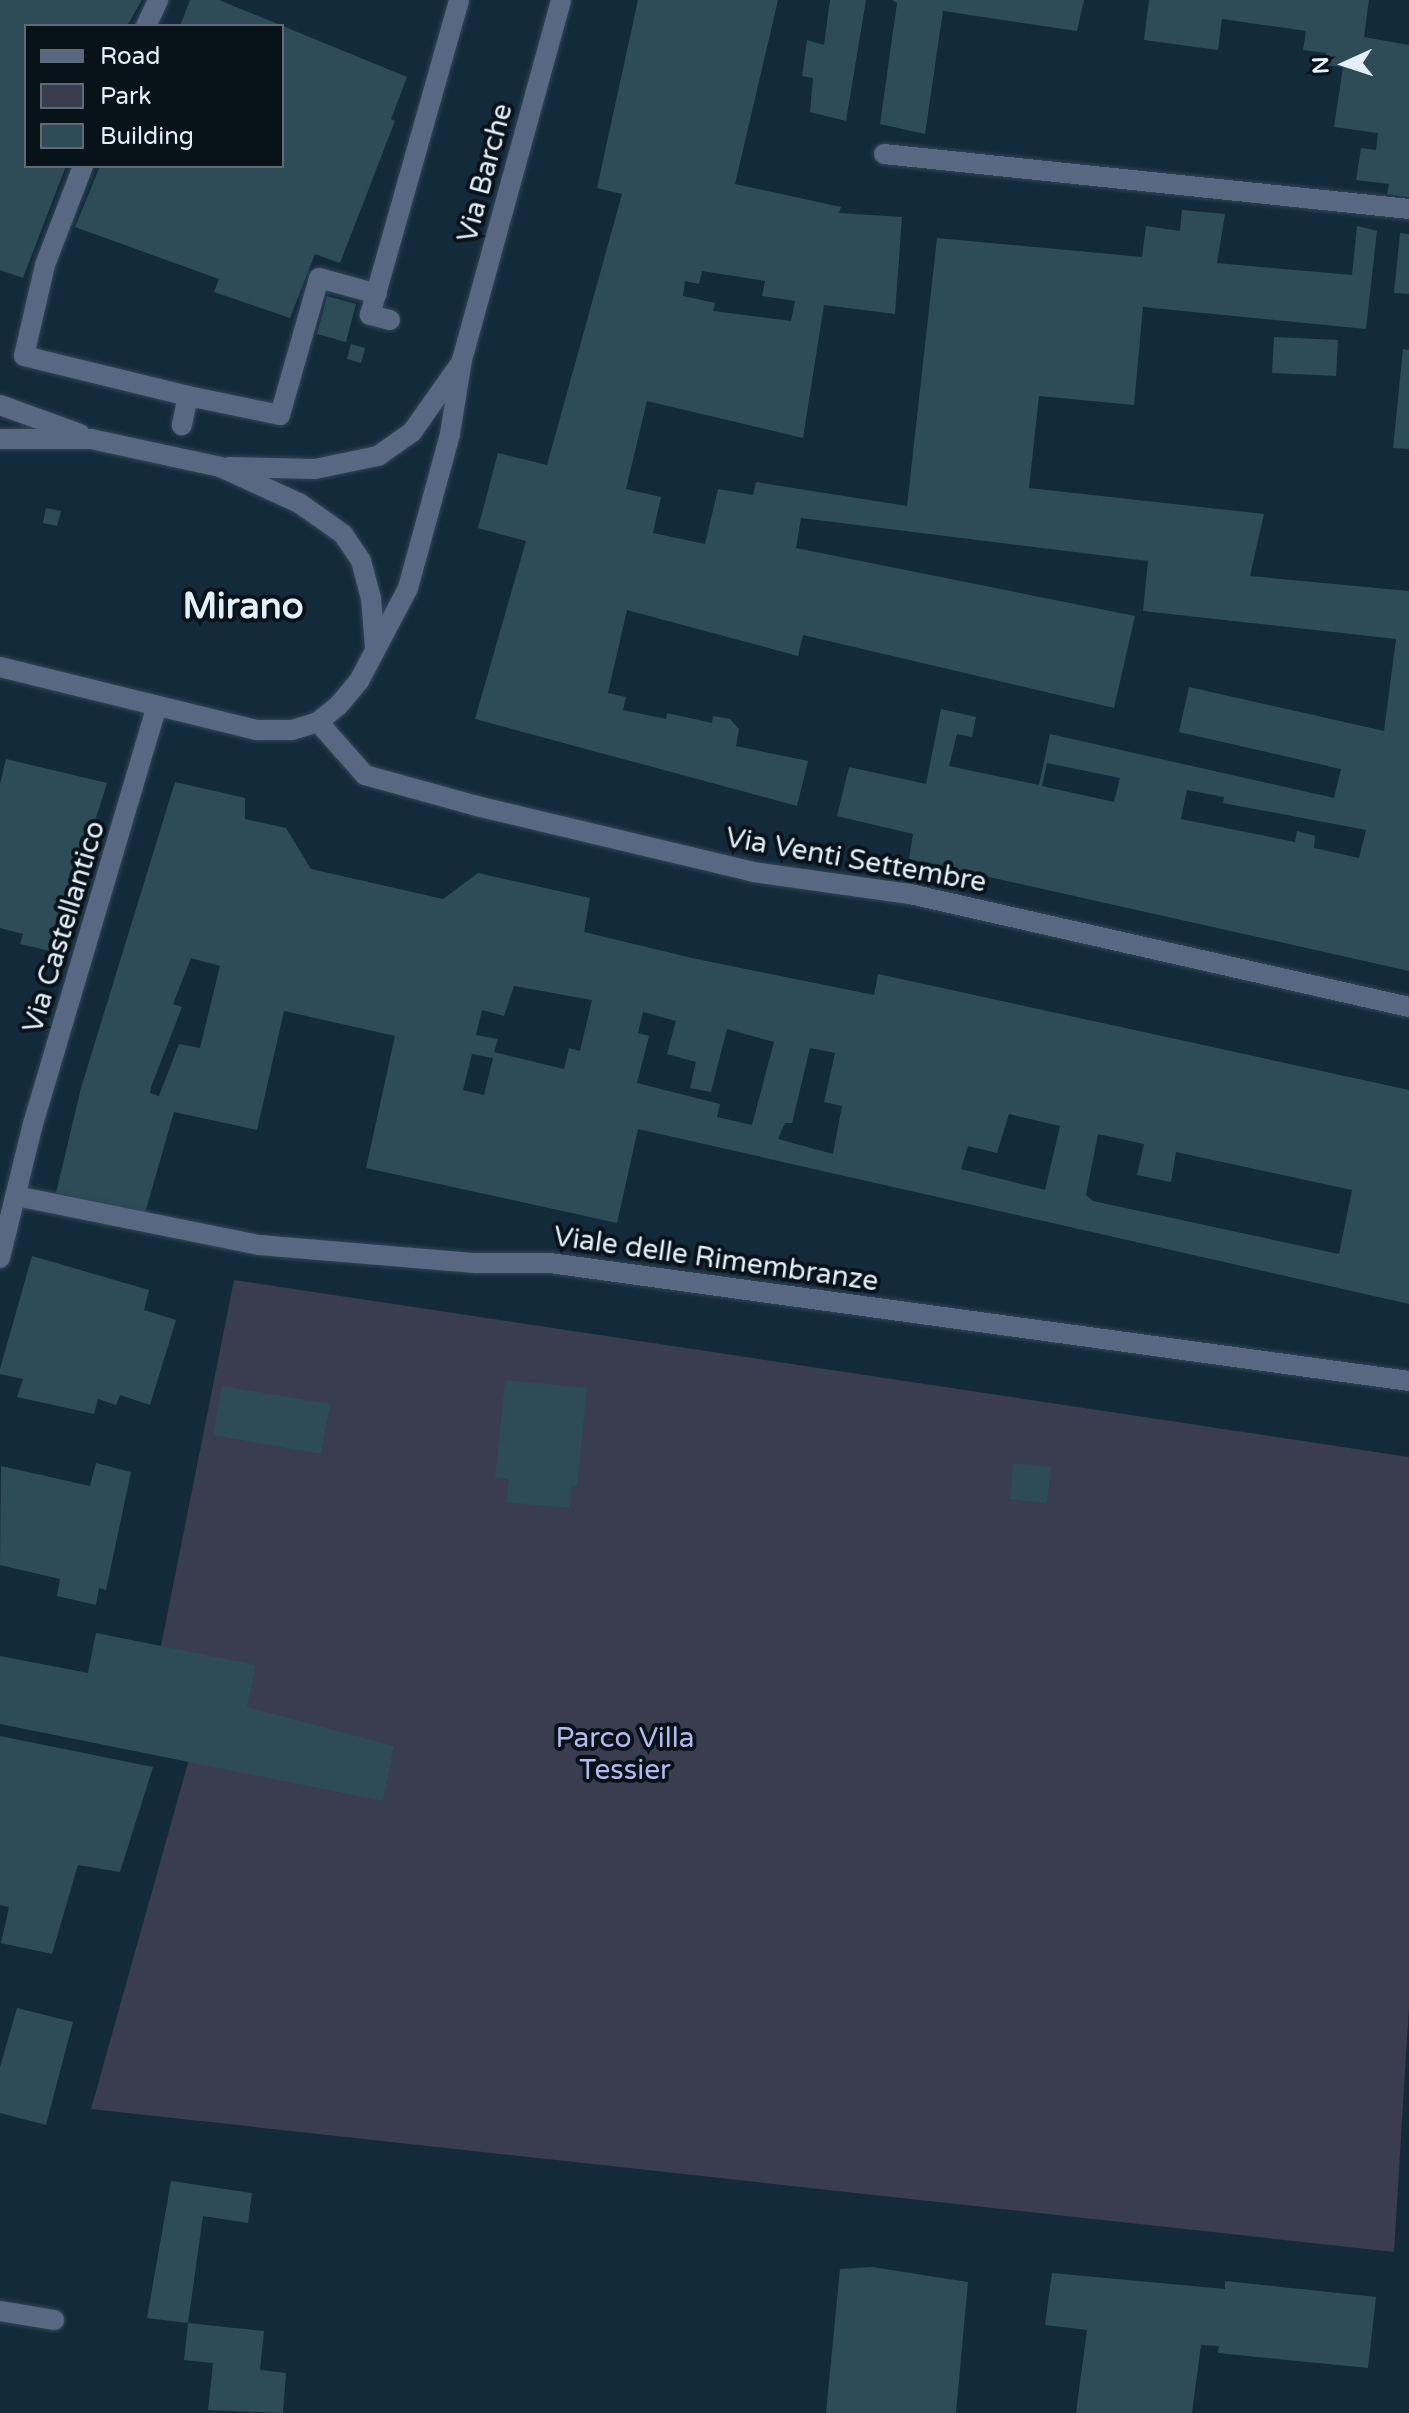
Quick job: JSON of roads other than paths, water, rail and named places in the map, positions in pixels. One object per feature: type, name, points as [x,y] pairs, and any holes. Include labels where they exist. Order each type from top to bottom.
[{"type":"street","points":[[147,24],[158,0]]},
{"type":"street","points":[[390,320],[370,315],[459,0]]},
{"type":"street","name":"Via Barche","points":[[318,722],[359,681],[408,588],[431,512],[462,360],[561,0]]},
{"type":"street","points":[[884,154],[1409,209]]},
{"type":"street","points":[[82,168],[45,265],[24,356],[280,415],[319,278],[377,294]]},
{"type":"street","name":"Via Barche","points":[[220,467],[315,469],[378,456],[412,432],[462,360]]},
{"type":"street","points":[[182,425],[188,396]]},
{"type":"street","points":[[0,405],[91,439],[220,467],[299,503],[343,534],[361,561],[371,598],[375,647]]},
{"type":"street","points":[[0,439],[91,439]]},
{"type":"street","points":[[0,667],[278,732],[318,722]]},
{"type":"street","name":"Via Castellantico","points":[[0,1258],[157,706]]},
{"type":"street","name":"Via Venti Settembre","points":[[318,722],[365,775],[477,806],[753,872],[910,894],[1409,1007]]},
{"type":"street","name":"Viale delle Rimembranze","points":[[16,1196],[259,1245],[475,1263],[550,1263],[1409,1381]]},
{"type":"street","points":[[0,2311],[54,2320]]},
{"type":"district","name":"Mirano","points":[[243,607]]},
{"type":"park label","name":"Parco Villa Tessier","points":[[625,1754]]}]
